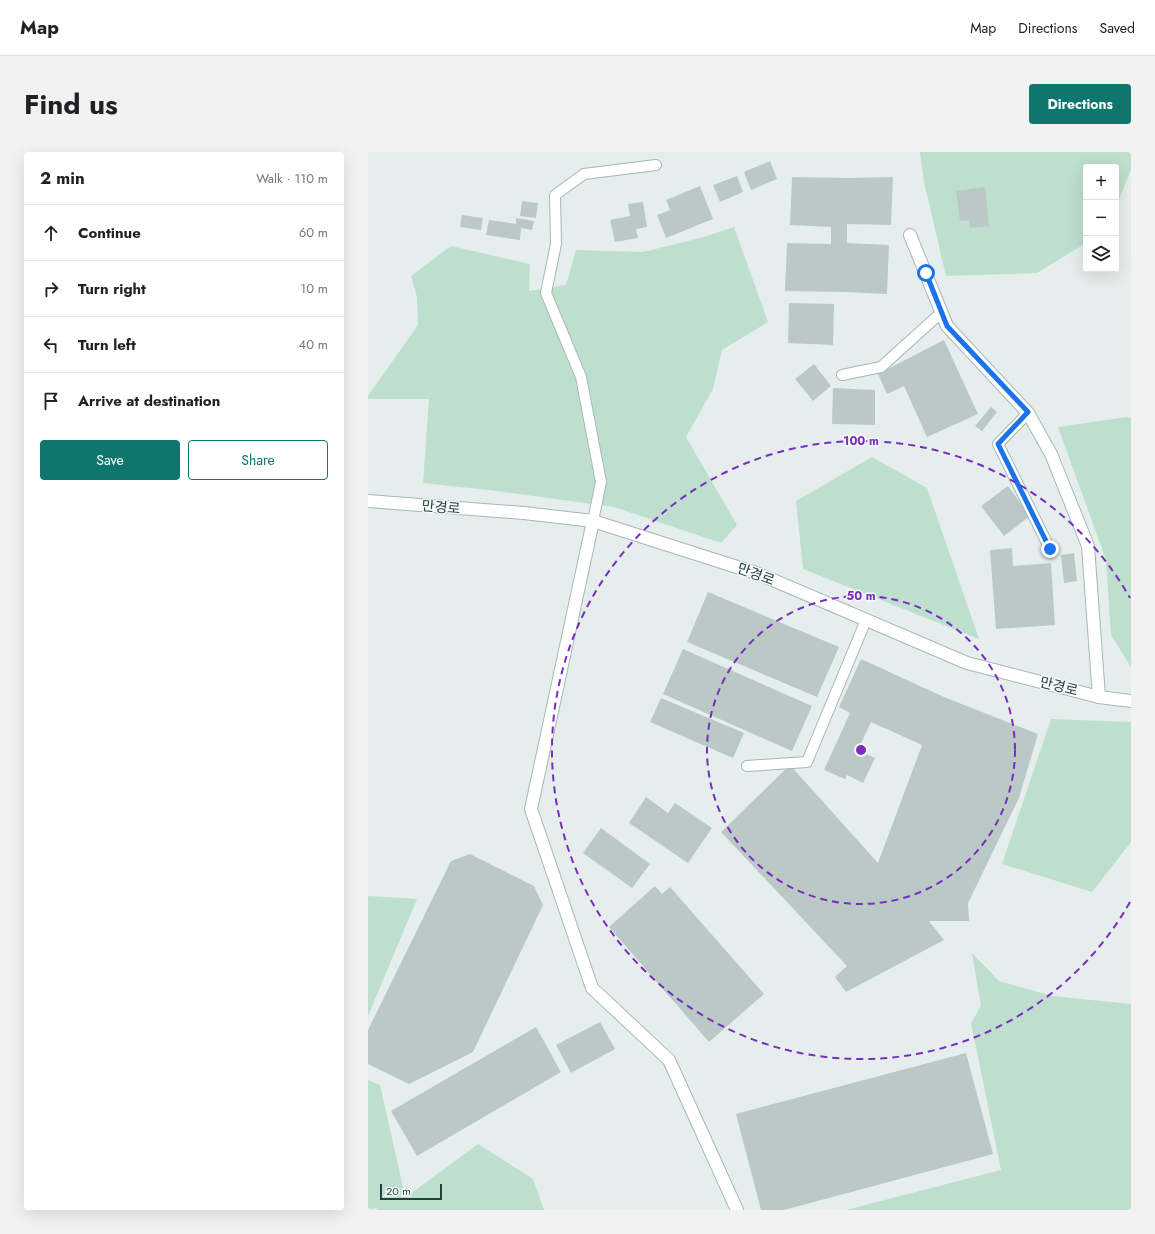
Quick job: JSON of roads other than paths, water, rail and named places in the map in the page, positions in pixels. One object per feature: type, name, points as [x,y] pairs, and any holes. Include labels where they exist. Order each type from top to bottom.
[{"type":"street","points":[[910,235],[947,326],[1028,412],[1051,454],[1088,546],[1099,696]]},
{"type":"street","name":"만경로","points":[[368,501],[524,513],[593,521],[759,574],[967,663],[1099,696],[1131,701]]},
{"type":"street","points":[[593,521],[531,809],[592,988],[669,1060],[737,1210]]},
{"type":"lane","points":[[593,521],[601,482],[581,377],[546,293],[556,244],[555,195],[584,174],[656,164]]},
{"type":"lane","points":[[842,375],[880,367],[942,312]]},
{"type":"lane","points":[[1028,412],[998,444],[1050,549]]},
{"type":"lane","points":[[747,766],[807,762],[866,620]]}]
